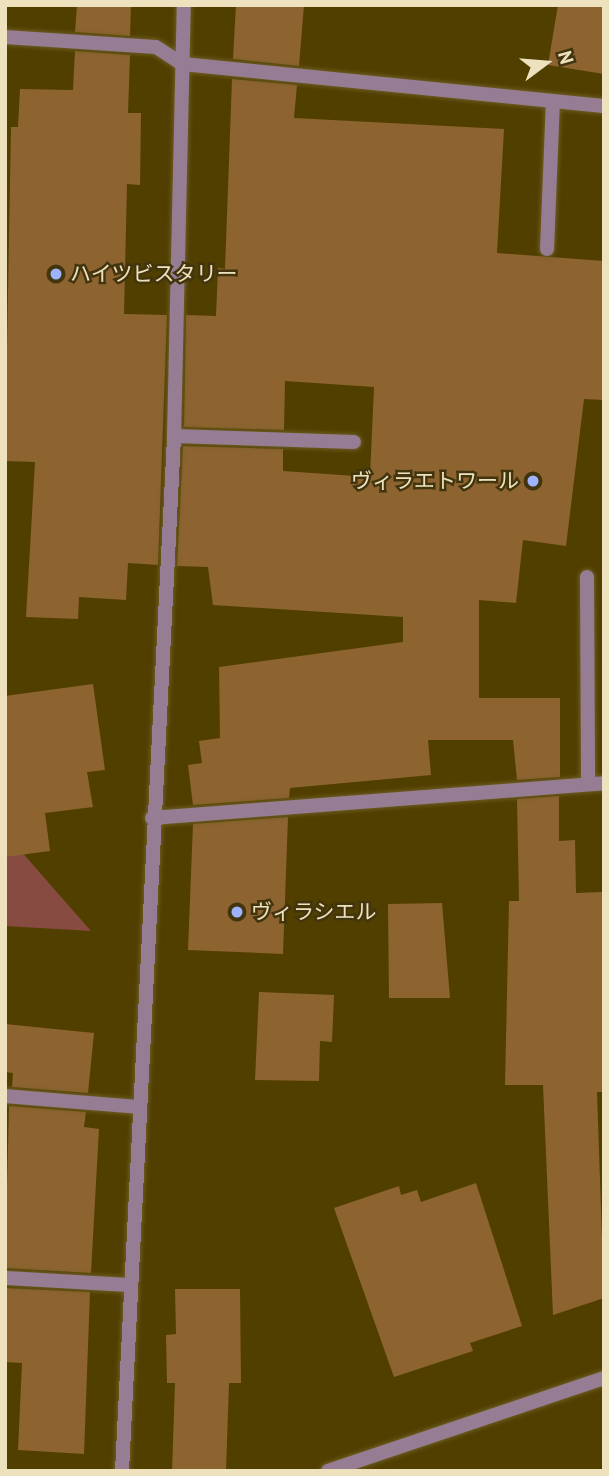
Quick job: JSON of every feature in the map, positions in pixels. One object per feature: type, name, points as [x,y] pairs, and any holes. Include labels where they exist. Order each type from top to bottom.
[{"type":"street","points":[[122,1471],[152,818],[174,436],[184,5]]},
{"type":"street","points":[[5,37],[156,47],[182,64],[604,106]]},
{"type":"street","points":[[547,249],[553,101]]},
{"type":"street","points":[[174,436],[354,442]]},
{"type":"street","points":[[587,577],[588,784]]},
{"type":"street","points":[[152,818],[604,783]]},
{"type":"street","points":[[5,1096],[139,1107]]},
{"type":"street","points":[[5,1279],[131,1285]]},
{"type":"street","points":[[332,1470],[604,1378]]},
{"type":"shaded area","points":[[5,833],[91,931],[5,926]]},
{"type":"building","points":[[77,5],[131,5],[130,36],[75,32]]},
{"type":"building","points":[[236,5],[304,5],[299,66],[233,59]]},
{"type":"building","points":[[558,5],[604,5],[604,74],[548,65]]},
{"type":"building","points":[[75,51],[130,55],[128,113],[141,113],[140,185],[127,184],[124,314],[167,315],[158,565],[128,563],[126,600],[79,597],[78,619],[26,617],[35,462],[5,461],[11,127],[18,127],[20,89],[73,90]]},
{"type":"building","points":[[232,79],[297,85],[294,118],[504,129],[497,253],[604,261],[604,400],[584,399],[566,546],[523,540],[516,603],[479,600],[479,698],[560,698],[560,777],[517,780],[513,740],[428,740],[431,775],[290,788],[289,798],[193,805],[188,765],[202,763],[199,741],[220,738],[219,667],[403,642],[403,617],[213,605],[208,567],[177,566],[183,446],[283,449],[283,471],[370,477],[374,387],[285,381],[284,430],[184,427],[186,315],[216,316],[218,268],[225,269]]},
{"type":"building","points":[[93,684],[105,770],[87,772],[93,807],[45,813],[50,851],[5,857],[5,696]]},
{"type":"building","points":[[559,796],[559,841],[575,840],[576,893],[604,892],[604,1092],[597,1092],[604,1298],[553,1315],[543,1085],[505,1085],[509,901],[519,901],[517,799]]},
{"type":"building","name":"ヴィラシエル","points":[[288,817],[283,954],[188,950],[193,824]]},
{"type":"building","points":[[442,903],[450,998],[389,998],[388,904]]},
{"type":"building","points":[[259,992],[334,995],[332,1042],[320,1041],[319,1081],[255,1080]]},
{"type":"building","points":[[5,1024],[94,1033],[88,1093],[12,1087],[13,1073],[5,1072]]},
{"type":"building","points":[[9,1106],[86,1112],[84,1127],[99,1129],[91,1273],[5,1268]]},
{"type":"building","points":[[476,1183],[522,1326],[470,1343],[473,1351],[394,1377],[334,1208],[399,1186],[401,1195],[417,1190],[421,1202]]},
{"type":"building","points":[[5,1288],[90,1292],[84,1454],[18,1450],[22,1363],[5,1362]]},
{"type":"building","points":[[175,1289],[240,1289],[241,1383],[229,1383],[226,1471],[172,1471],[175,1383],[167,1383],[166,1335],[176,1334]]},
{"type":"place","name":"ハイツビスタリー","points":[[56,274]]},
{"type":"place","name":"ヴィラエトワール","points":[[533,481]]},
{"type":"place","name":"ヴィラシエル","points":[[237,912]]}]
